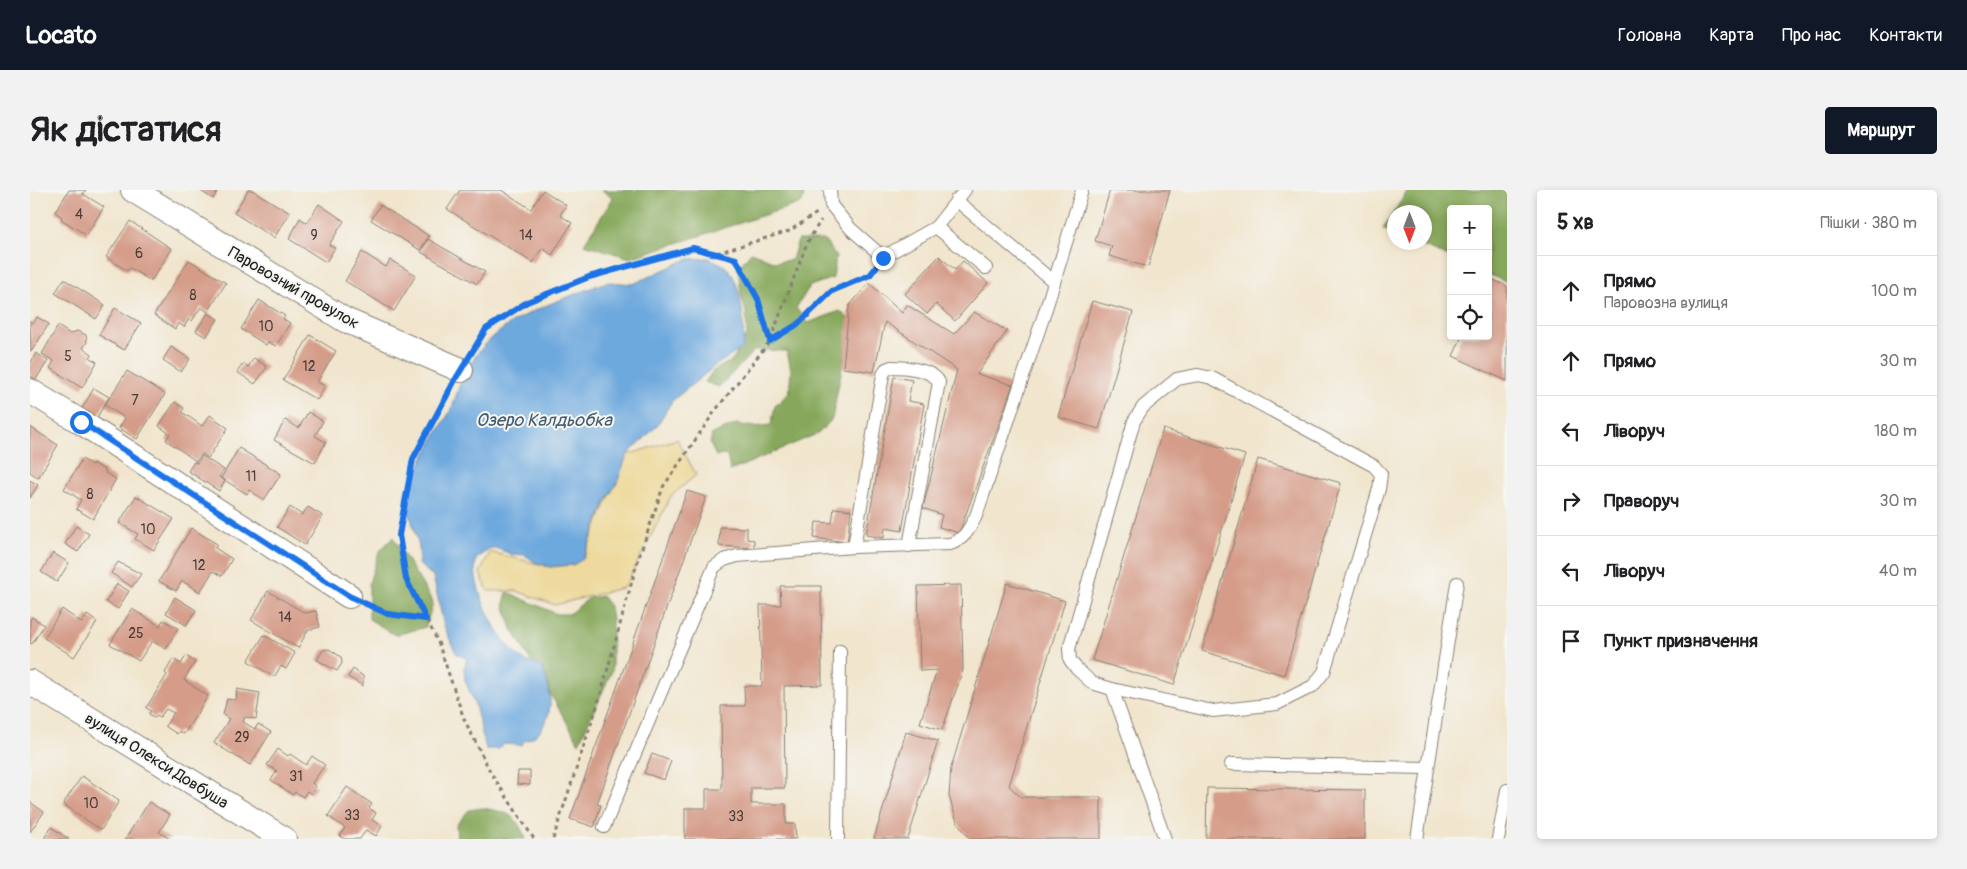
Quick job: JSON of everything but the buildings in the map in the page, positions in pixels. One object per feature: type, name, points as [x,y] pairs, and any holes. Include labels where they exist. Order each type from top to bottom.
[{"type":"street","name":"Паровозний провулок","points":[[133,190],[345,320],[461,370]]},
{"type":"street","points":[[30,391],[349,596]]},
{"type":"street","name":"вулиця Олекси Довбуша","points":[[30,682],[284,839]]},
{"type":"lane","points":[[830,190],[831,205],[883,258],[936,227],[961,195],[1054,282]]},
{"type":"lane","points":[[604,827],[714,567],[724,560],[737,556],[854,547],[950,544],[959,541],[966,534],[976,516],[1054,282],[1082,190]]},
{"type":"lane","points":[[936,227],[986,268]]},
{"type":"lane","points":[[854,547],[883,375],[886,369],[891,367],[929,373],[936,376],[939,382],[909,546]]},
{"type":"lane","points":[[1198,375],[1212,378],[1379,470],[1381,481],[1324,672],[1313,686],[1277,704],[1222,711],[1112,689],[1086,680],[1070,660],[1069,649],[1134,421],[1143,407],[1176,379],[1198,375]]},
{"type":"lane","points":[[1417,839],[1457,583]]},
{"type":"lane","points":[[838,839],[840,651]]},
{"type":"lane","points":[[1112,689],[1164,839]]},
{"type":"lane","points":[[1231,764],[1428,768]]},
{"type":"lane","points":[[1498,839],[1507,790]]},
{"type":"path","points":[[716,254],[788,232],[831,205]]},
{"type":"path","points":[[553,839],[600,697],[637,563],[664,487],[715,411],[770,341],[807,243],[831,205]]},
{"type":"path","points":[[534,839],[491,773],[464,719],[438,642],[406,579],[399,535],[413,459],[461,370],[486,329],[527,302],[589,277],[693,248],[736,259],[758,299],[770,341]]},
{"type":"path","points":[[770,341],[798,324],[832,291],[870,275],[883,258]]},
{"type":"path","points":[[349,596],[388,614],[426,619]]},
{"type":"green space","points":[[602,190],[805,190],[802,203],[630,258],[584,244],[613,198]]},
{"type":"green space","points":[[1408,190],[1507,190],[1507,283],[1492,276],[1492,205],[1447,205],[1447,256],[1432,250],[1432,205],[1398,205]]},
{"type":"green space","points":[[1387,223],[1387,231],[1383,229]]},
{"type":"green space","points":[[798,240],[824,240],[836,256],[833,278],[810,286],[796,308],[808,323],[840,311],[851,321],[832,419],[819,433],[730,471],[727,455],[716,456],[710,444],[712,434],[737,424],[753,427],[771,425],[775,406],[789,393],[791,370],[787,351],[755,350],[719,387],[705,382],[713,371],[733,360],[747,335],[746,312],[741,294],[738,268],[751,252],[775,262],[792,260]]},
{"type":"green space","points":[[393,537],[433,602],[426,627],[395,635],[369,619],[369,583],[379,552]]},
{"type":"green space","points":[[507,592],[557,614],[569,614],[589,598],[602,596],[610,606],[612,619],[612,671],[579,743],[512,629],[504,604]]},
{"type":"green space","points":[[482,808],[510,815],[518,823],[526,839],[457,839],[456,825],[469,810]]},
{"type":"sand","points":[[677,439],[696,475],[671,496],[625,587],[555,605],[517,591],[488,591],[480,573],[490,552],[550,567],[583,559],[627,455]]},
{"type":"water","name":"Озеро Калдьобка","points":[[709,258],[727,268],[736,283],[743,317],[743,348],[716,365],[672,401],[656,427],[627,455],[617,483],[606,501],[583,559],[573,565],[550,567],[535,562],[525,555],[511,554],[496,548],[489,549],[476,559],[477,584],[495,627],[503,640],[521,658],[542,667],[548,684],[550,701],[547,718],[543,727],[535,736],[524,741],[521,745],[504,744],[499,749],[486,749],[475,705],[465,680],[464,668],[467,659],[456,653],[444,626],[433,576],[418,564],[419,547],[408,503],[416,473],[452,409],[467,369],[485,345],[499,332],[514,322],[548,305],[601,284],[610,282],[633,284],[687,259]]},
{"type":"route","points":[[81,422],[349,596],[388,614],[426,619],[406,579],[399,535],[413,459],[455,380],[486,329],[527,302],[589,277],[693,248],[736,259],[758,299],[770,341],[798,324],[832,291],[870,275],[883,258]]}]
